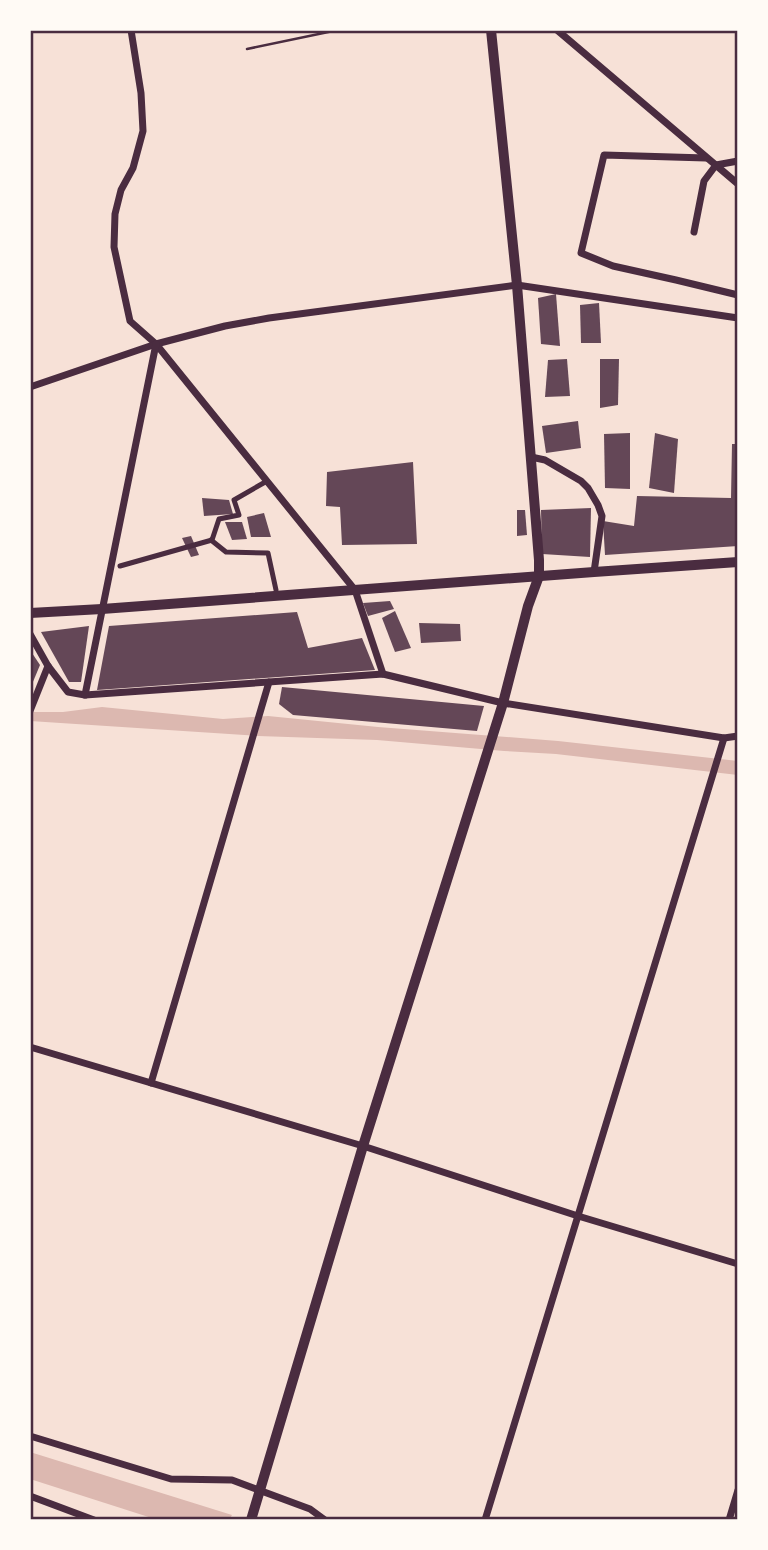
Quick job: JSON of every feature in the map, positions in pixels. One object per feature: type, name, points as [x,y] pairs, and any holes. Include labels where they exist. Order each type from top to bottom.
[{"type":"main road","points":[[30,612],[738,562]]},
{"type":"street","points":[[131,30],[141,93],[142,131],[115,214],[114,247],[131,321],[156,344],[355,590],[383,674]]},
{"type":"street","points":[[251,1520],[363,1146],[503,703],[538,576],[539,560],[517,285],[491,30]]},
{"type":"street","points":[[557,30],[738,184]]},
{"type":"street","points":[[706,158],[604,155],[581,253],[613,267],[738,295]]},
{"type":"street","points":[[694,232],[704,181],[716,165],[738,161]]},
{"type":"street","points":[[30,387],[156,344],[225,326],[517,285],[738,318]]},
{"type":"street","points":[[85,695],[156,344]]},
{"type":"street","points":[[531,457],[545,460],[581,481],[598,505],[602,516],[594,572]]},
{"type":"street","points":[[211,540],[219,519],[239,515],[234,500],[267,481]]},
{"type":"street","points":[[120,566],[211,540]]},
{"type":"street","points":[[211,540],[226,552],[268,553],[276,590]]},
{"type":"street","points":[[30,634],[48,666],[68,692],[85,695],[383,674],[503,703],[724,738],[738,736]]},
{"type":"street","points":[[30,711],[48,666]]},
{"type":"street","points":[[151,1083],[269,682]]},
{"type":"street","points":[[485,1520],[724,738]]},
{"type":"street","points":[[30,1047],[363,1146],[578,1216],[738,1264]]},
{"type":"street","points":[[30,1436],[170,1479],[232,1480],[259,1496],[310,1509],[325,1520]]},
{"type":"street","points":[[729,1520],[738,1490]]},
{"type":"street","points":[[30,1496],[94,1520]]},
{"type":"path","points":[[247,49],[338,30]]},
{"type":"shaded area","points":[[102,707],[223,719],[268,716],[558,741],[738,761],[738,775],[556,754],[377,740],[258,736],[30,721],[30,712],[63,712]]},
{"type":"shaded area","points":[[30,1452],[232,1515],[229,1520],[158,1520],[30,1479]]},
{"type":"building","points":[[556,294],[560,346],[541,344],[538,298]]},
{"type":"building","points":[[599,303],[601,343],[581,343],[580,305]]},
{"type":"building","points":[[567,359],[570,396],[545,397],[548,360]]},
{"type":"building","points":[[600,359],[619,359],[618,405],[600,408]]},
{"type":"building","points":[[578,421],[581,448],[546,453],[542,426]]},
{"type":"building","points":[[630,433],[630,489],[605,488],[604,434]]},
{"type":"building","points":[[655,433],[678,439],[674,493],[649,488]]},
{"type":"building","points":[[732,444],[738,444],[738,546],[605,555],[603,521],[634,526],[637,496],[731,498]]},
{"type":"building","points":[[413,462],[417,544],[342,545],[340,507],[326,506],[327,472]]},
{"type":"building","points":[[202,498],[229,500],[233,514],[204,516]]},
{"type":"building","points":[[591,508],[590,557],[542,554],[541,510]]},
{"type":"building","points":[[517,510],[525,510],[527,535],[517,536]]},
{"type":"building","points":[[264,513],[271,537],[251,537],[247,517]]},
{"type":"building","points":[[225,522],[242,522],[247,539],[232,540]]},
{"type":"building","points":[[191,536],[199,555],[191,557],[182,538]]},
{"type":"building","points":[[390,601],[394,609],[368,616],[363,603]]},
{"type":"building","points":[[395,611],[411,648],[395,652],[382,618]]},
{"type":"building","points":[[297,612],[308,648],[362,638],[375,670],[97,690],[109,626]]},
{"type":"building","points":[[419,623],[460,624],[461,641],[421,643]]},
{"type":"building","points":[[89,626],[81,682],[69,682],[41,632]]},
{"type":"building","points":[[30,650],[40,665],[30,689]]},
{"type":"building","points":[[282,687],[484,706],[477,731],[293,715],[279,704]]}]
